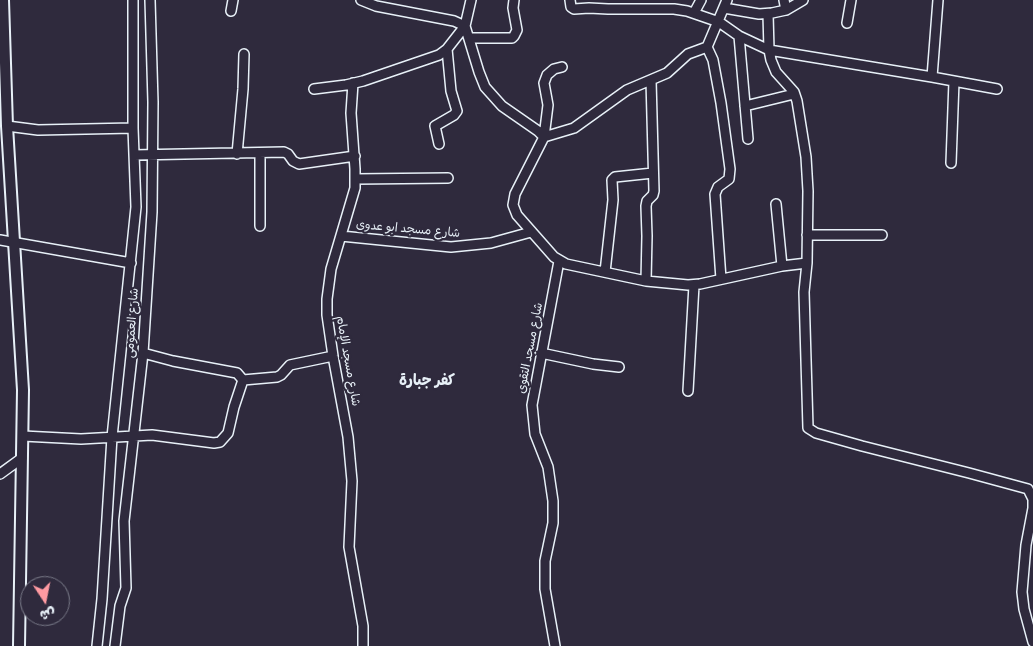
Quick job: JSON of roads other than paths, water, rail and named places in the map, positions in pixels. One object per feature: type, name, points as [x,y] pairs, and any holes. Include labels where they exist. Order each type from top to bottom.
[{"type":"street","points":[[3,0],[23,390],[19,646]]},
{"type":"street","points":[[97,646],[114,436],[136,207],[133,0]]},
{"type":"street","name":"شارع العمومى","points":[[115,646],[120,606],[126,588],[124,521],[132,436],[143,353],[152,212],[150,0]]},
{"type":"street","points":[[231,11],[233,0]]},
{"type":"street","points":[[361,0],[381,7],[454,21],[465,26],[479,72],[490,94],[502,106],[538,130],[544,137]]},
{"type":"street","points":[[314,89],[353,83],[432,58],[447,49],[465,26],[471,0]]},
{"type":"street","points":[[469,38],[512,38],[517,30],[513,8],[514,0]]},
{"type":"street","points":[[570,0],[571,7],[574,9],[674,9],[694,13],[719,22],[739,36],[769,50],[997,89]]},
{"type":"street","points":[[694,13],[701,0]]},
{"type":"street","points":[[784,0],[786,10]]},
{"type":"street","points":[[544,137],[574,128],[627,90],[671,70],[688,54],[707,47],[726,4],[759,14],[768,14],[786,10],[803,0]]},
{"type":"street","points":[[848,23],[851,0]]},
{"type":"street","points":[[932,77],[938,0]]},
{"type":"street","points":[[768,14],[769,50],[772,66],[794,94],[802,125],[806,158],[808,191],[807,263],[804,292],[808,428],[816,433],[862,446],[1028,490],[1033,499],[1033,508],[1026,545],[1022,592],[1024,609],[1033,642]]},
{"type":"street","points":[[739,36],[748,139]]},
{"type":"street","points":[[707,47],[713,60],[720,94],[730,168],[729,178],[718,186],[715,194],[721,279]]},
{"type":"street","points":[[439,144],[435,126],[454,115],[457,111],[452,91],[447,49]]},
{"type":"street","points":[[237,154],[244,54]]},
{"type":"street","points":[[562,67],[554,69],[547,75],[544,83],[548,105],[544,137],[513,199],[517,215],[559,261],[646,281],[694,284],[782,266],[807,263]]},
{"type":"street","points":[[646,281],[646,206],[647,201],[653,195],[651,80]]},
{"type":"street","points":[[951,163],[954,81]]},
{"type":"street","name":"شارع مسجد الإمام","points":[[353,83],[351,113],[356,179],[331,269],[327,314],[348,437],[352,481],[348,547],[363,626],[363,646]]},
{"type":"street","points":[[744,106],[794,94]]},
{"type":"street","points":[[8,126],[48,130],[134,128]]},
{"type":"street","points":[[260,153],[260,226]]},
{"type":"street","points":[[134,155],[286,153],[293,161],[302,164],[355,156]]},
{"type":"street","points":[[605,272],[613,200],[612,180],[615,177],[653,174]]},
{"type":"street","points":[[356,179],[448,178]]},
{"type":"street","points":[[776,204],[782,266]]},
{"type":"street","name":"شارع مسجد ابو عدوى","points":[[340,236],[451,247],[491,244],[531,232]]},
{"type":"street","points":[[807,235],[882,235]]},
{"type":"street","points":[[0,240],[130,263]]},
{"type":"street","name":"شارع مسجد التقوى","points":[[555,646],[544,589],[545,561],[553,523],[554,501],[548,467],[536,434],[532,415],[533,396],[559,261]]},
{"type":"street","points":[[688,391],[694,284]]},
{"type":"street","points":[[143,353],[173,361],[237,373],[243,380]]},
{"type":"street","points":[[541,353],[593,364],[620,367]]},
{"type":"street","points":[[243,380],[277,377],[282,375],[290,365],[333,356]]},
{"type":"street","points":[[23,436],[81,439],[114,436],[167,437],[214,443],[220,442],[228,433],[243,380]]},
{"type":"street","points":[[0,474],[22,458]]},
{"type":"district","name":"كفر جبارة","points":[[427,381]]}]
